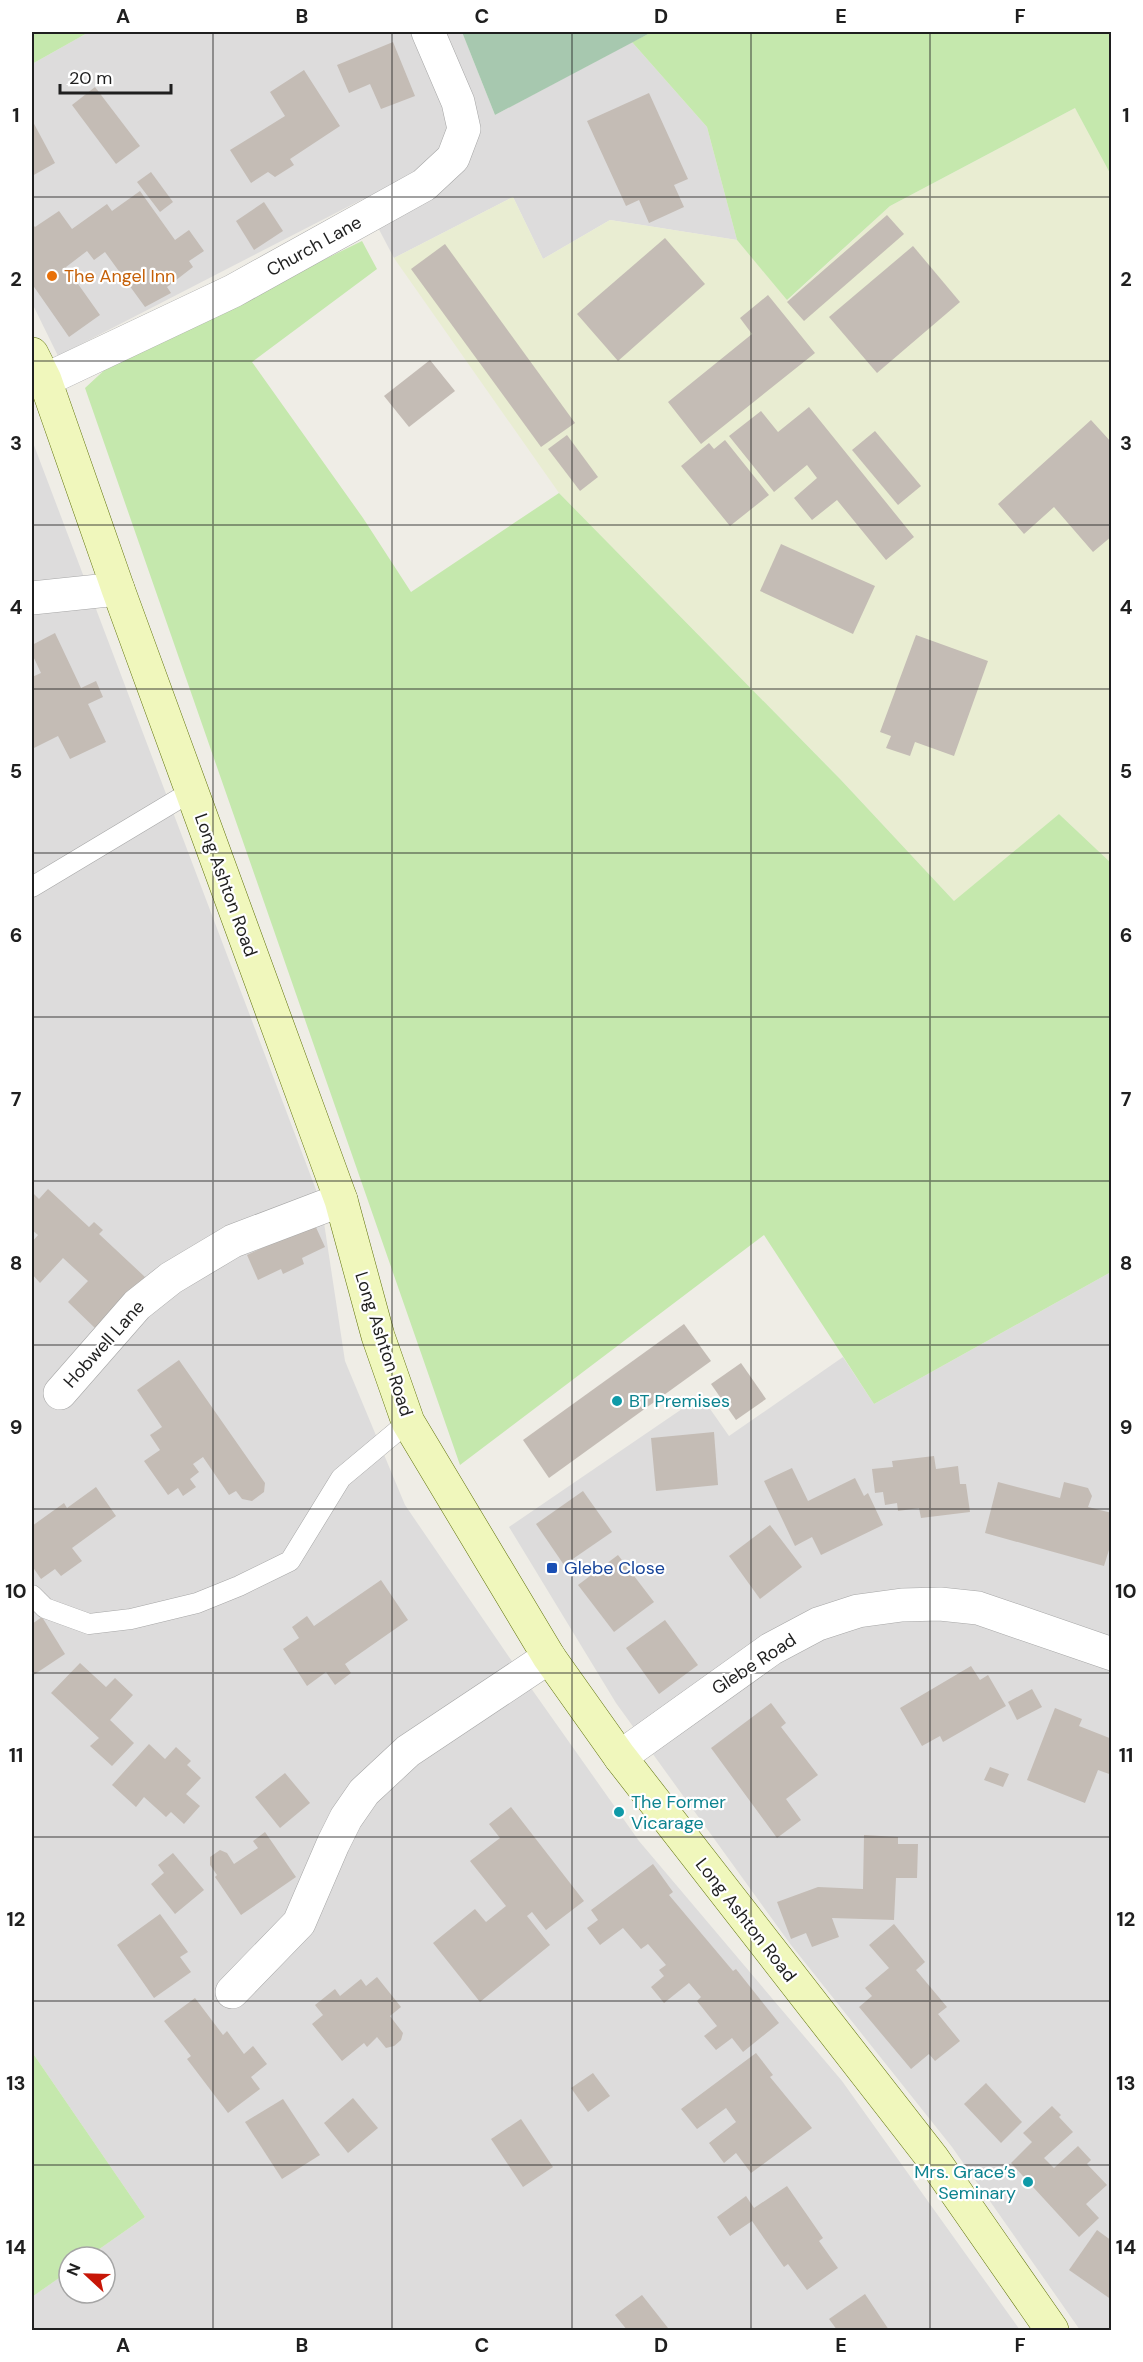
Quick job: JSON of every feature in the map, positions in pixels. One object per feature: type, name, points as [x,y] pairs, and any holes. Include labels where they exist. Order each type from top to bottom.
[{"type":"street","name":"Church Lane","points":[[38,367],[233,291],[424,185],[453,158],[464,129],[458,102],[428,32]]},
{"type":"street","name":"Long Ashton Road","points":[[38,367],[341,1200],[378,1336],[408,1422],[549,1657],[620,1757],[933,2158],[1052,2331]]},
{"type":"street","points":[[32,598],[118,589]]},
{"type":"street","name":"Hobwell Lane","points":[[60,1393],[137,1305],[171,1278],[233,1241],[341,1200]]},
{"type":"street","name":"Glebe Road","points":[[620,1757],[771,1649],[818,1624],[858,1611],[902,1605],[940,1604],[978,1608],[1112,1654]]},
{"type":"street","points":[[232,1992],[299,1923],[338,1835],[364,1792],[408,1751],[549,1657]]},
{"type":"lane","points":[[32,887],[192,791]]},
{"type":"lane","points":[[32,1595],[45,1608],[89,1624],[131,1619],[197,1603],[238,1586],[290,1561],[341,1478],[408,1422]]},
{"type":"shaded area","points":[[89,32],[462,32],[495,115],[632,42],[707,127],[737,240],[610,220],[543,259],[513,197],[394,258],[363,199],[58,356],[32,303],[32,64]]},
{"type":"shaded area","points":[[32,440],[321,1203],[345,1361],[405,1505],[639,1841],[842,2081],[1020,2330],[32,2330],[32,2297],[57,2279],[57,2305],[117,2305],[117,2245],[105,2245],[145,2217],[32,2052]]},
{"type":"shaded area","points":[[1111,1272],[1111,2330],[1080,2330],[952,2147],[791,1945],[616,1703],[509,1527],[701,1396],[729,1436],[843,1357],[874,1404]]},
{"type":"green space","points":[[32,32],[89,32],[32,64]]},
{"type":"green space","points":[[462,32],[652,32],[495,115]]},
{"type":"green space","points":[[652,32],[1111,32],[1111,175],[1075,108],[890,206],[787,300],[737,240],[707,127],[632,42]]},
{"type":"green space","points":[[1075,108],[1112,175],[1111,863],[1059,814],[955,902],[841,780],[559,493],[394,258],[513,197],[543,259],[610,220],[737,240],[788,300],[890,206]]},
{"type":"green space","points":[[362,241],[377,269],[252,362],[363,518],[411,592],[559,493],[841,780],[954,901],[1059,814],[1111,863],[1111,1272],[874,1404],[764,1235],[460,1465],[85,388],[111,364]]},
{"type":"green space","points":[[32,2052],[145,2217],[105,2245],[57,2245],[57,2279],[32,2297]]},
{"type":"building","points":[[393,42],[415,96],[381,109],[370,84],[349,93],[337,65]]},
{"type":"building","points":[[304,70],[340,126],[290,159],[294,165],[275,177],[268,172],[251,183],[230,150],[285,116],[270,92]]},
{"type":"building","points":[[95,87],[140,146],[116,164],[72,105]]},
{"type":"building","points":[[649,93],[688,179],[674,185],[684,207],[649,223],[639,200],[626,206],[587,121]]},
{"type":"building","points":[[32,120],[55,163],[32,176]]},
{"type":"building","points":[[151,172],[173,202],[160,212],[137,182]]},
{"type":"building","name":"The Angel Inn","points":[[140,191],[175,240],[189,230],[204,251],[189,261],[193,267],[167,287],[171,293],[145,307],[105,252],[94,260],[87,251],[66,267],[100,315],[69,337],[32,284],[32,227],[59,211],[72,229],[107,204],[112,211]]},
{"type":"building","points":[[264,202],[283,231],[254,250],[236,221]]},
{"type":"building","points":[[887,215],[904,234],[804,321],[787,302]]},
{"type":"building","points":[[665,238],[705,284],[618,361],[577,314]]},
{"type":"building","points":[[445,244],[575,423],[541,447],[411,269]]},
{"type":"building","points":[[913,246],[960,302],[877,373],[829,317]]},
{"type":"building","points":[[768,295],[815,353],[701,444],[668,402],[752,334],[740,318]]},
{"type":"building","points":[[430,360],[455,391],[409,427],[384,396]]},
{"type":"building","points":[[809,407],[914,537],[886,560],[837,500],[812,520],[794,498],[817,478],[807,465],[774,492],[729,436],[761,411],[778,432]]},
{"type":"building","points":[[1091,420],[1112,443],[1112,536],[1093,552],[1054,507],[1024,534],[998,504]]},
{"type":"building","points":[[875,431],[921,486],[898,505],[852,450]]},
{"type":"building","points":[[567,435],[598,477],[580,491],[548,449]]},
{"type":"building","points":[[725,440],[769,495],[730,526],[681,466],[709,443],[714,449]]},
{"type":"building","points":[[781,544],[875,586],[853,634],[760,591]]},
{"type":"building","points":[[55,633],[81,688],[96,681],[103,697],[88,704],[106,742],[70,759],[58,736],[32,749],[32,677],[41,673],[32,654],[32,645]]},
{"type":"building","points":[[916,635],[988,661],[954,756],[915,742],[910,756],[886,748],[891,736],[880,732]]},
{"type":"building","points":[[48,1189],[89,1227],[94,1222],[103,1230],[99,1234],[145,1277],[96,1329],[68,1302],[88,1281],[63,1258],[40,1283],[32,1274],[32,1242],[38,1235],[32,1230],[32,1192],[39,1199]]},
{"type":"building","points":[[314,1223],[325,1247],[302,1258],[304,1264],[283,1274],[281,1269],[258,1280],[247,1255]]},
{"type":"building","name":"BT Premises","points":[[684,1324],[711,1361],[549,1478],[523,1440]]},
{"type":"building","points":[[179,1360],[265,1483],[264,1492],[252,1501],[242,1499],[236,1491],[229,1495],[203,1457],[193,1464],[199,1472],[190,1479],[196,1487],[183,1496],[178,1488],[168,1495],[144,1461],[160,1450],[150,1435],[162,1427],[137,1390]]},
{"type":"building","points":[[741,1363],[766,1399],[736,1420],[711,1384]]},
{"type":"building","points":[[714,1432],[718,1485],[656,1491],[651,1438]]},
{"type":"building","points":[[934,1456],[936,1469],[958,1466],[960,1484],[966,1484],[970,1512],[921,1518],[919,1508],[898,1511],[897,1503],[885,1505],[883,1492],[875,1493],[872,1469],[893,1467],[892,1461]]},
{"type":"building","points":[[792,1468],[808,1501],[855,1478],[864,1496],[868,1493],[883,1525],[821,1555],[812,1537],[795,1546],[764,1481]]},
{"type":"building","points":[[998,1482],[1060,1498],[1064,1482],[1088,1488],[1092,1496],[1088,1507],[1112,1513],[1112,1540],[1104,1566],[985,1533]]},
{"type":"building","points":[[96,1487],[116,1516],[72,1548],[82,1561],[61,1576],[55,1569],[41,1579],[32,1566],[32,1526],[64,1503],[67,1508]]},
{"type":"building","points":[[583,1491],[612,1532],[564,1565],[536,1524]]},
{"type":"building","points":[[770,1525],[802,1567],[760,1599],[729,1556]]},
{"type":"building","points":[[618,1555],[654,1602],[614,1632],[578,1585]]},
{"type":"building","points":[[381,1580],[408,1620],[345,1664],[351,1673],[335,1685],[326,1672],[307,1686],[283,1649],[299,1638],[292,1627],[307,1616],[314,1626]]},
{"type":"building","points":[[42,1617],[65,1654],[32,1676],[32,1624]]},
{"type":"building","points":[[665,1620],[698,1665],[659,1694],[626,1648]]},
{"type":"building","points":[[80,1663],[106,1687],[115,1678],[133,1695],[110,1720],[134,1743],[112,1766],[90,1746],[99,1738],[51,1693]]},
{"type":"building","points":[[971,1666],[980,1680],[988,1675],[1006,1706],[943,1742],[940,1736],[922,1746],[900,1708]]},
{"type":"building","points":[[1032,1689],[1042,1707],[1017,1720],[1008,1702]]},
{"type":"building","points":[[771,1703],[786,1723],[781,1727],[818,1775],[786,1799],[801,1820],[777,1838],[711,1748]]},
{"type":"building","points":[[1055,1708],[1082,1719],[1079,1726],[1112,1739],[1112,1775],[1098,1770],[1085,1803],[1027,1780]]},
{"type":"building","points":[[149,1744],[165,1759],[176,1747],[191,1761],[187,1765],[201,1778],[186,1794],[200,1806],[184,1824],[171,1812],[166,1817],[144,1797],[136,1807],[112,1785]]},
{"type":"building","points":[[990,1767],[1009,1774],[1003,1787],[984,1780]]},
{"type":"building","points":[[285,1773],[310,1803],[280,1828],[255,1797]]},
{"type":"building","points":[[511,1807],[584,1901],[546,1930],[532,1912],[527,1916],[550,1945],[480,2002],[433,1943],[475,1909],[486,1922],[506,1906],[470,1861],[500,1838],[489,1824]]},
{"type":"building","points":[[265,1832],[296,1877],[241,1915],[215,1877],[217,1875],[210,1865],[210,1857],[220,1850],[227,1853],[234,1864],[258,1848],[253,1841]]},
{"type":"building","points":[[864,1835],[898,1837],[898,1844],[918,1844],[917,1878],[896,1878],[894,1920],[832,1918],[839,1937],[812,1947],[806,1933],[791,1939],[777,1902],[818,1887],[863,1889]]},
{"type":"building","points":[[173,1853],[204,1890],[175,1914],[151,1884],[164,1873],[158,1865]]},
{"type":"building","points":[[653,1864],[673,1892],[669,1895],[733,1971],[736,1969],[779,2023],[743,2052],[732,2038],[716,2050],[704,2036],[717,2026],[697,2001],[701,1997],[689,1983],[664,2003],[651,1987],[664,1976],[659,1970],[666,1965],[648,1944],[641,1949],[623,1928],[600,1945],[587,1928],[598,1920],[591,1910]]},
{"type":"building","points":[[160,1914],[188,1952],[180,1957],[191,1972],[154,1998],[117,1945]]},
{"type":"building","points":[[894,1924],[925,1962],[916,1970],[947,2007],[938,2014],[960,2041],[935,2061],[929,2054],[911,2069],[859,2007],[872,1996],[865,1988],[889,1968],[869,1945]]},
{"type":"building","points":[[377,1977],[401,2007],[390,2016],[403,2033],[401,2040],[394,2046],[386,2048],[377,2037],[367,2047],[364,2043],[342,2061],[312,2024],[323,2015],[315,2005],[335,1989],[340,1996],[361,1979],[366,1986]]},
{"type":"building","points":[[195,1998],[223,2035],[227,2031],[244,2054],[253,2046],[267,2064],[251,2077],[260,2089],[228,2113],[187,2059],[191,2056],[164,2021]]},
{"type":"building","points":[[756,2053],[773,2075],[770,2077],[812,2128],[751,2173],[736,2153],[724,2163],[709,2143],[736,2122],[726,2108],[697,2129],[681,2109]]},
{"type":"building","points":[[593,2073],[610,2096],[588,2112],[571,2088]]},
{"type":"building","points":[[986,2083],[1022,2122],[1001,2143],[964,2104]]},
{"type":"building","points":[[353,2098],[378,2128],[348,2153],[324,2123]]},
{"type":"building","points":[[283,2099],[320,2155],[282,2179],[245,2122]]},
{"type":"building","points":[[1052,2106],[1073,2132],[1044,2158],[1054,2168],[1078,2146],[1091,2160],[1087,2164],[1107,2185],[1086,2204],[1099,2218],[1079,2237],[1011,2163],[1032,2142],[1023,2133]]},
{"type":"building","points":[[521,2119],[553,2167],[523,2187],[491,2139]]},
{"type":"building","points":[[787,2186],[823,2238],[819,2241],[838,2268],[807,2290],[788,2264],[784,2267],[752,2221],[730,2236],[717,2217],[746,2196],[754,2208]]},
{"type":"building","points":[[1097,2230],[1112,2241],[1112,2300],[1069,2270]]},
{"type":"building","points":[[865,2294],[889,2330],[837,2330],[829,2319]]},
{"type":"building","points":[[642,2295],[668,2328],[665,2330],[627,2330],[615,2315]]},
{"type":"place","name":"The Angel Inn","points":[[52,276]]},
{"type":"place","name":"BT Premises","points":[[617,1401]]},
{"type":"place","name":"Glebe Close","points":[[552,1568]]},
{"type":"place","name":"The Former Vicarage","points":[[619,1812]]},
{"type":"place","name":"Mrs. Grace’s Seminary","points":[[1028,2182]]}]
